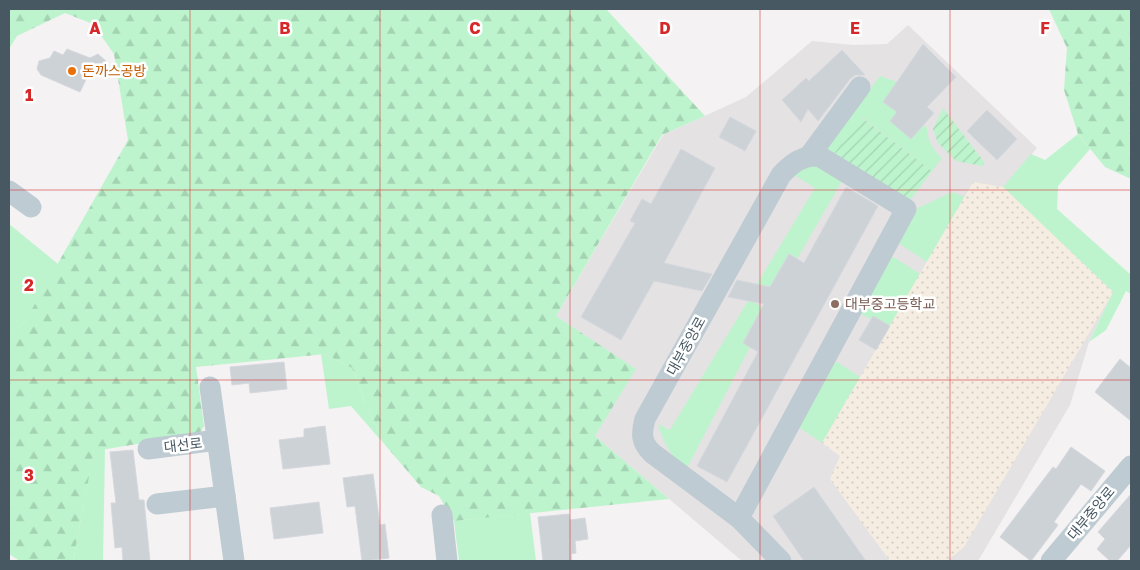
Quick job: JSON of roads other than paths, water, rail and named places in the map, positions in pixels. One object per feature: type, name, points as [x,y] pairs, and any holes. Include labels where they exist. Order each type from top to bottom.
[{"type":"street","name":"대부중앙로","points":[[781,561],[739,518],[652,453],[642,438],[642,430],[645,419],[781,175],[794,163],[810,155],[860,87]]},
{"type":"street","points":[[739,518],[906,209],[820,156],[810,155]]},
{"type":"street","points":[[9,191],[30,207]]},
{"type":"street","name":"대선로","points":[[210,387],[234,561]]},
{"type":"street","name":"대선로","points":[[148,449],[217,440]]},
{"type":"street","name":"대부중앙로","points":[[1051,561],[1131,466]]},
{"type":"street","points":[[157,504],[225,496]]},
{"type":"street","points":[[442,515],[448,561]]},
{"type":"place","name":"돈까스공방","points":[[72,71]]},
{"type":"place","name":"대부중고등학교","points":[[835,304]]}]
